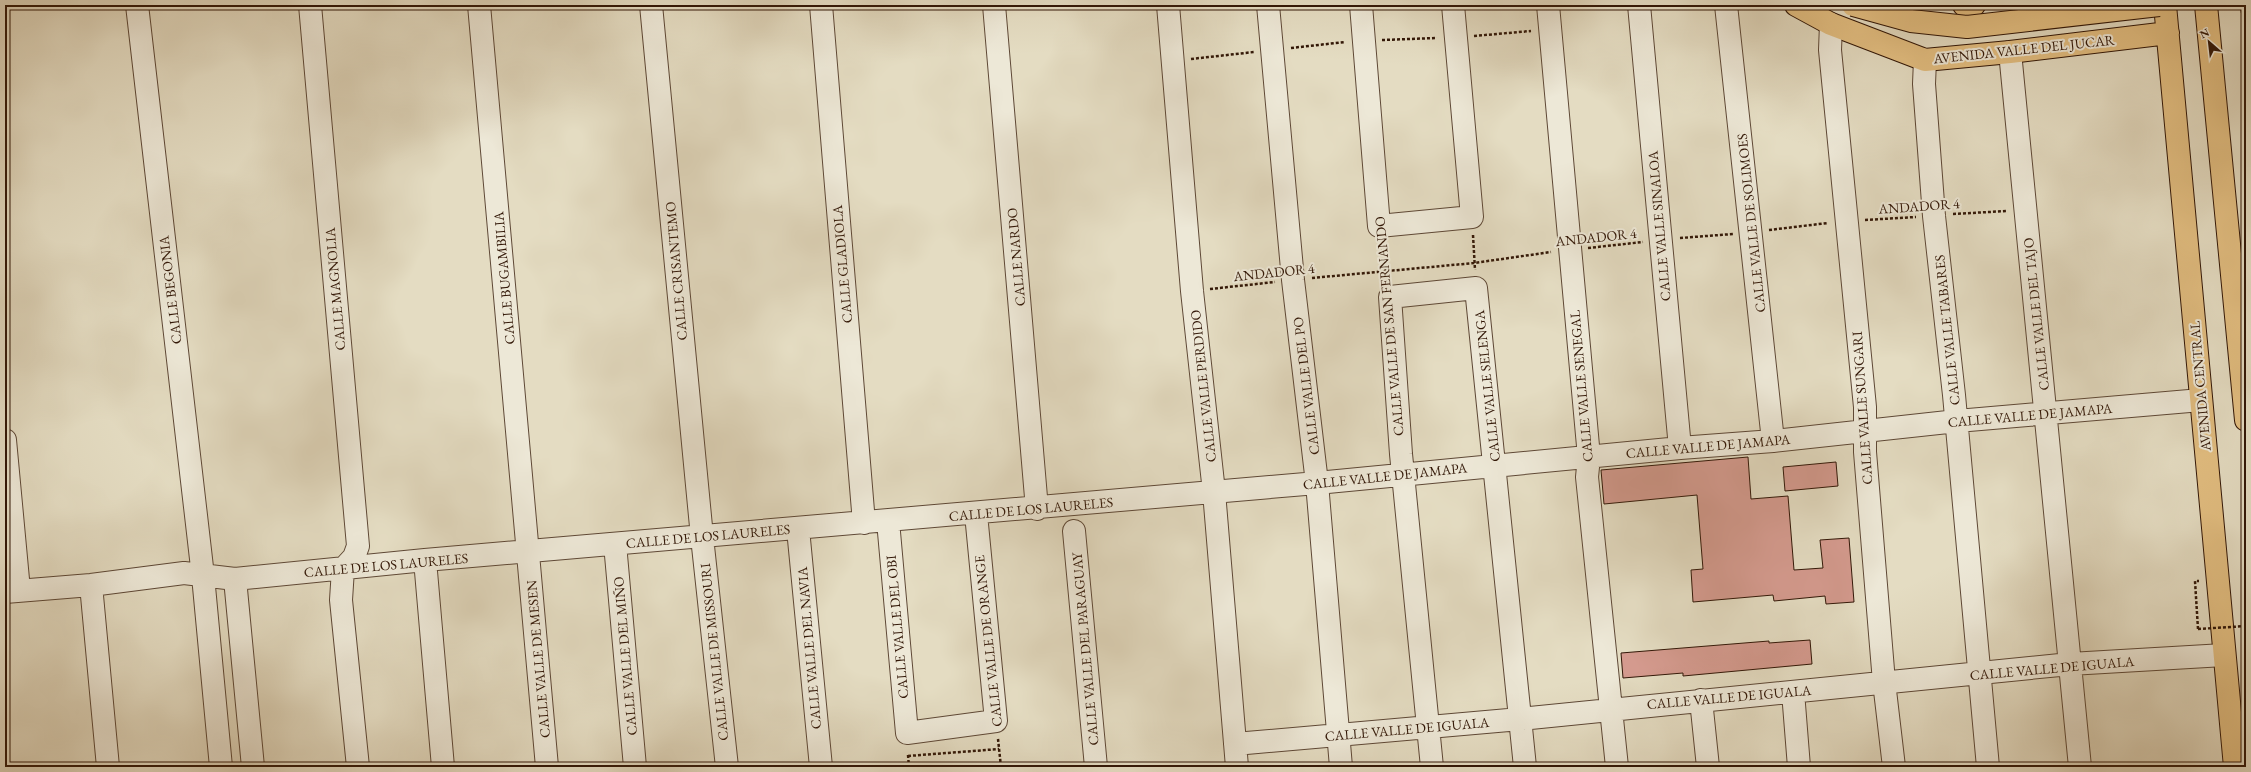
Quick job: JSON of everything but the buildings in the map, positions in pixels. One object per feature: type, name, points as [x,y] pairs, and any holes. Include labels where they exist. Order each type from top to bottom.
[{"type":"main road","name":"AVENIDA VALLE DEL JUCAR","points":[[1796,5],[1830,24],[1925,60],[2068,46],[2168,33]]},
{"type":"main road","name":"AVENIDA VALLE DEL JUCAR","points":[[1853,5],[1911,21],[1967,27],[2159,5]]},
{"type":"main road","points":[[1964,5],[1974,5]]},
{"type":"main road","points":[[2068,46],[2078,41],[2092,28],[2095,20],[2093,5]]},
{"type":"main road","points":[[2106,5],[2120,39]]},
{"type":"main road","points":[[2120,39],[2126,5]]},
{"type":"main road","name":"AVENIDA CENTRAL","points":[[2165,5],[2235,767]]},
{"type":"main road","points":[[2206,5],[2246,420]]},
{"type":"street","name":"CALLE BEGONIA","points":[[137,5],[203,576],[221,767]]},
{"type":"street","name":"CALLE MAGNOLIA","points":[[310,5],[358,546],[354,557],[343,569]]},
{"type":"street","name":"CALLE BUGAMBILIA","points":[[479,5],[528,552]]},
{"type":"street","name":"CALLE CRISANTEMO","points":[[651,5],[702,537]]},
{"type":"street","name":"CALLE GLADIOLA","points":[[821,5],[864,523]]},
{"type":"street","name":"CALLE NARDO","points":[[994,5],[1037,509]]},
{"type":"street","name":"CALLE VALLE PERDIDO","points":[[1168,5],[1192,291],[1214,492],[1237,767]]},
{"type":"street","name":"CALLE VALLE DEL PO","points":[[1268,5],[1293,280],[1317,483],[1341,767]]},
{"type":"street","name":"CALLE VALLE DE SAN FERNANDO","points":[[1361,5],[1380,226]]},
{"type":"street","points":[[1380,226],[1472,217],[1453,5]]},
{"type":"street","name":"CALLE VALLE SENEGAL","points":[[1548,5],[1569,250],[1589,457],[1587,477],[1616,767]]},
{"type":"street","name":"CALLE VALLE SINALOA","points":[[1638,5],[1680,448]]},
{"type":"street","name":"CALLE VALLE DE SOLIMOES","points":[[1726,5],[1774,440]]},
{"type":"street","name":"CALLE VALLE SUNGARI","points":[[1830,24],[1830,50],[1845,221],[1865,407],[1864,430],[1884,682],[1894,767]]},
{"type":"street","name":"CALLE VALLE DEL TAJO","points":[[2010,52],[2080,767]]},
{"type":"street","name":"CALLE VALLE TABARES","points":[[1925,60],[1924,84],[1934,216],[1956,421],[1978,673],[1988,767]]},
{"type":"street","points":[[1390,297],[1476,288]]},
{"type":"street","name":"CALLE VALLE SELENGA","points":[[1476,288],[1496,466],[1525,767]]},
{"type":"street","name":"CALLE VALLE DE SAN FERNANDO","points":[[1390,297],[1404,474],[1432,767]]},
{"type":"street","name":"CALLE VALLE DE JAMAPA","points":[[1214,492],[1774,440],[1956,421],[2201,400]]},
{"type":"street","points":[[5,440],[12,591]]},
{"type":"street","name":"CALLE DE LOS LAURELES","points":[[12,591],[91,585],[184,573],[235,579],[425,560],[1037,509],[1214,492]]},
{"type":"street","name":"CALLE VALLE DE ORANGE","points":[[976,514],[996,721]]},
{"type":"street","name":"CALLE VALLE DEL OBI","points":[[888,521],[907,733],[996,721]]},
{"type":"street","name":"CALLE VALLE DEL NAVIA","points":[[798,529],[821,767]]},
{"type":"street","name":"CALLE VALLE DEL PARAGUAY","points":[[1074,531],[1096,767]]},
{"type":"street","name":"CALLE VALLE DE MISSOURI","points":[[702,537],[727,767]]},
{"type":"street","name":"CALLE VALLE DEL MIÑO","points":[[615,544],[635,767]]},
{"type":"street","name":"CALLE VALLE DE MESEN","points":[[528,552],[547,767]]},
{"type":"street","points":[[425,560],[443,767]]},
{"type":"street","points":[[343,569],[341,600],[358,767]]},
{"type":"street","points":[[235,579],[253,767]]},
{"type":"street","points":[[91,585],[108,767]]},
{"type":"street","name":"CALLE VALLE DE IGUALA","points":[[1235,744],[1520,719],[1611,708],[1793,692],[2070,664],[2224,656]]},
{"type":"street","points":[[1793,692],[1799,767]]},
{"type":"street","points":[[1701,700],[1708,767]]},
{"type":"path","points":[[2241,5],[2246,44]]},
{"type":"path","name":"ANDADOR 4","points":[[1192,291],[1474,263],[1569,250],[1752,232],[1845,221],[2026,210]]},
{"type":"path","points":[[1472,217],[1476,288]]},
{"type":"path","name":"CALLE VALLE DE SAN FERNANDO","points":[[1380,226],[1390,297]]},
{"type":"path","points":[[2195,581],[2198,629],[2246,626]]},
{"type":"path","name":"CALLE VALLE DE ORANGE","points":[[996,721],[1001,767]]},
{"type":"path","points":[[908,756],[999,749]]}]
